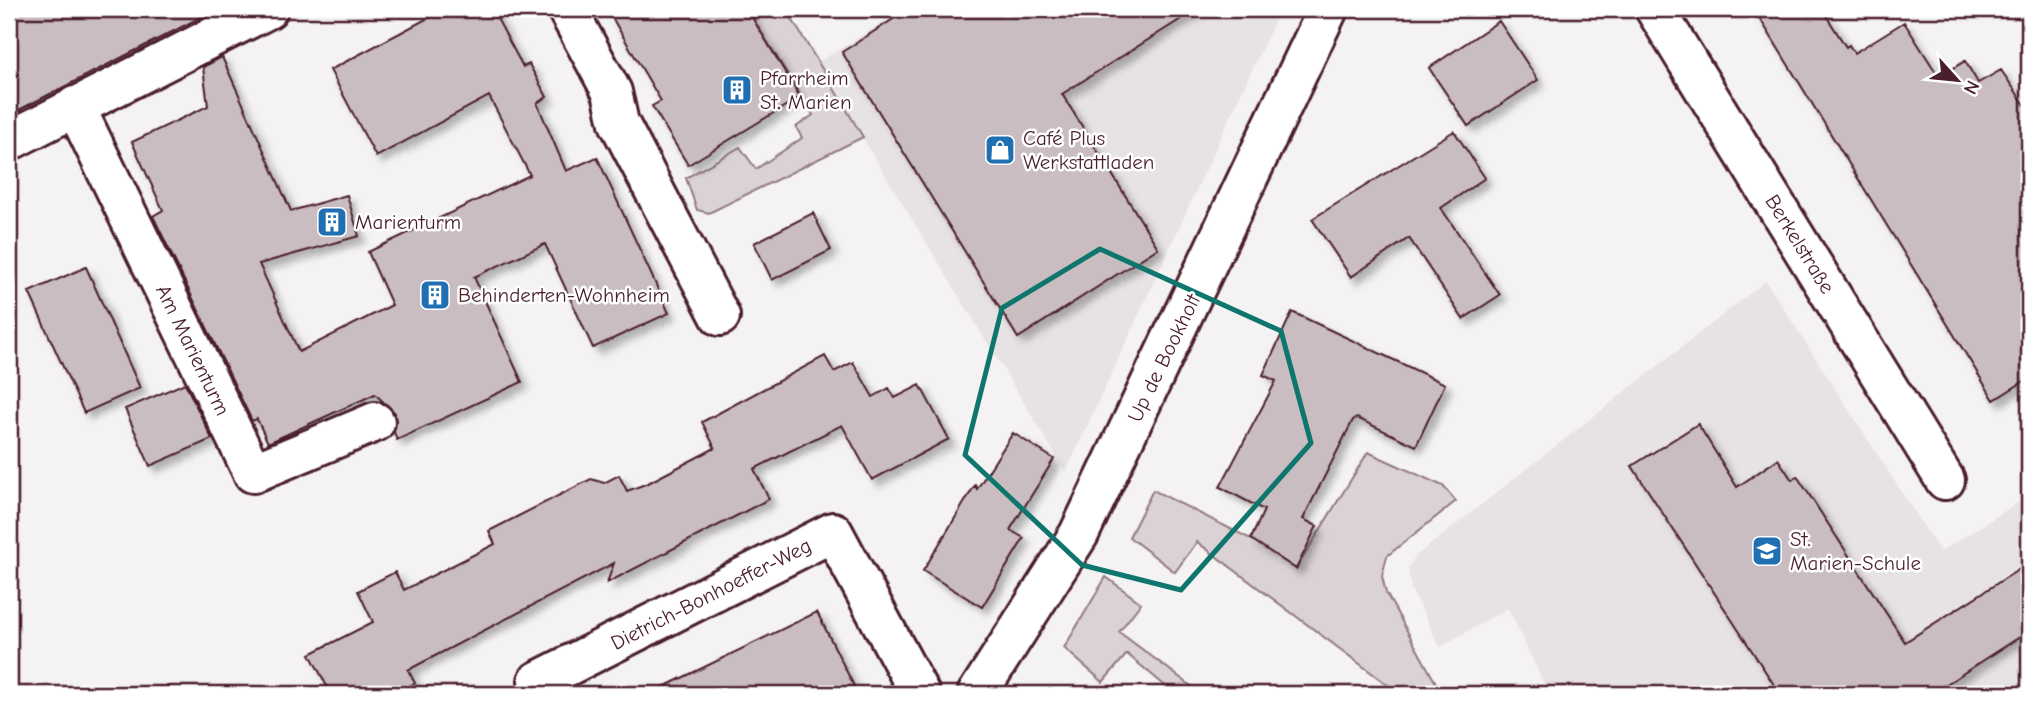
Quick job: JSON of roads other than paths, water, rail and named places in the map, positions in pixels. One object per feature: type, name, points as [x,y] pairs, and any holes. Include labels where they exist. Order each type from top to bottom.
[{"type":"street","points":[[9,141],[268,9]]},
{"type":"street","points":[[567,9],[612,92],[619,123],[720,316]]},
{"type":"street","name":"Up de Bookholt","points":[[977,694],[1080,534],[1328,9]]},
{"type":"street","name":"Berkelstraße","points":[[1655,9],[1945,480]]},
{"type":"street","name":"Am Marienturm","points":[[75,106],[253,473],[375,422]]},
{"type":"street","name":"Dietrich-Bonhoeffer-Weg","points":[[538,681],[833,532],[920,694]]},
{"type":"place","name":"Pfarrheim St. Marien","points":[[737,90]]},
{"type":"place","name":"Café Plus Werkstattladen","points":[[1000,150]]},
{"type":"place","name":"Marienturm","points":[[332,222]]},
{"type":"place","name":"Behinderten-Wohnheim","points":[[435,295]]},
{"type":"place","name":"St. Marien-Schule","points":[[1767,551]]}]
